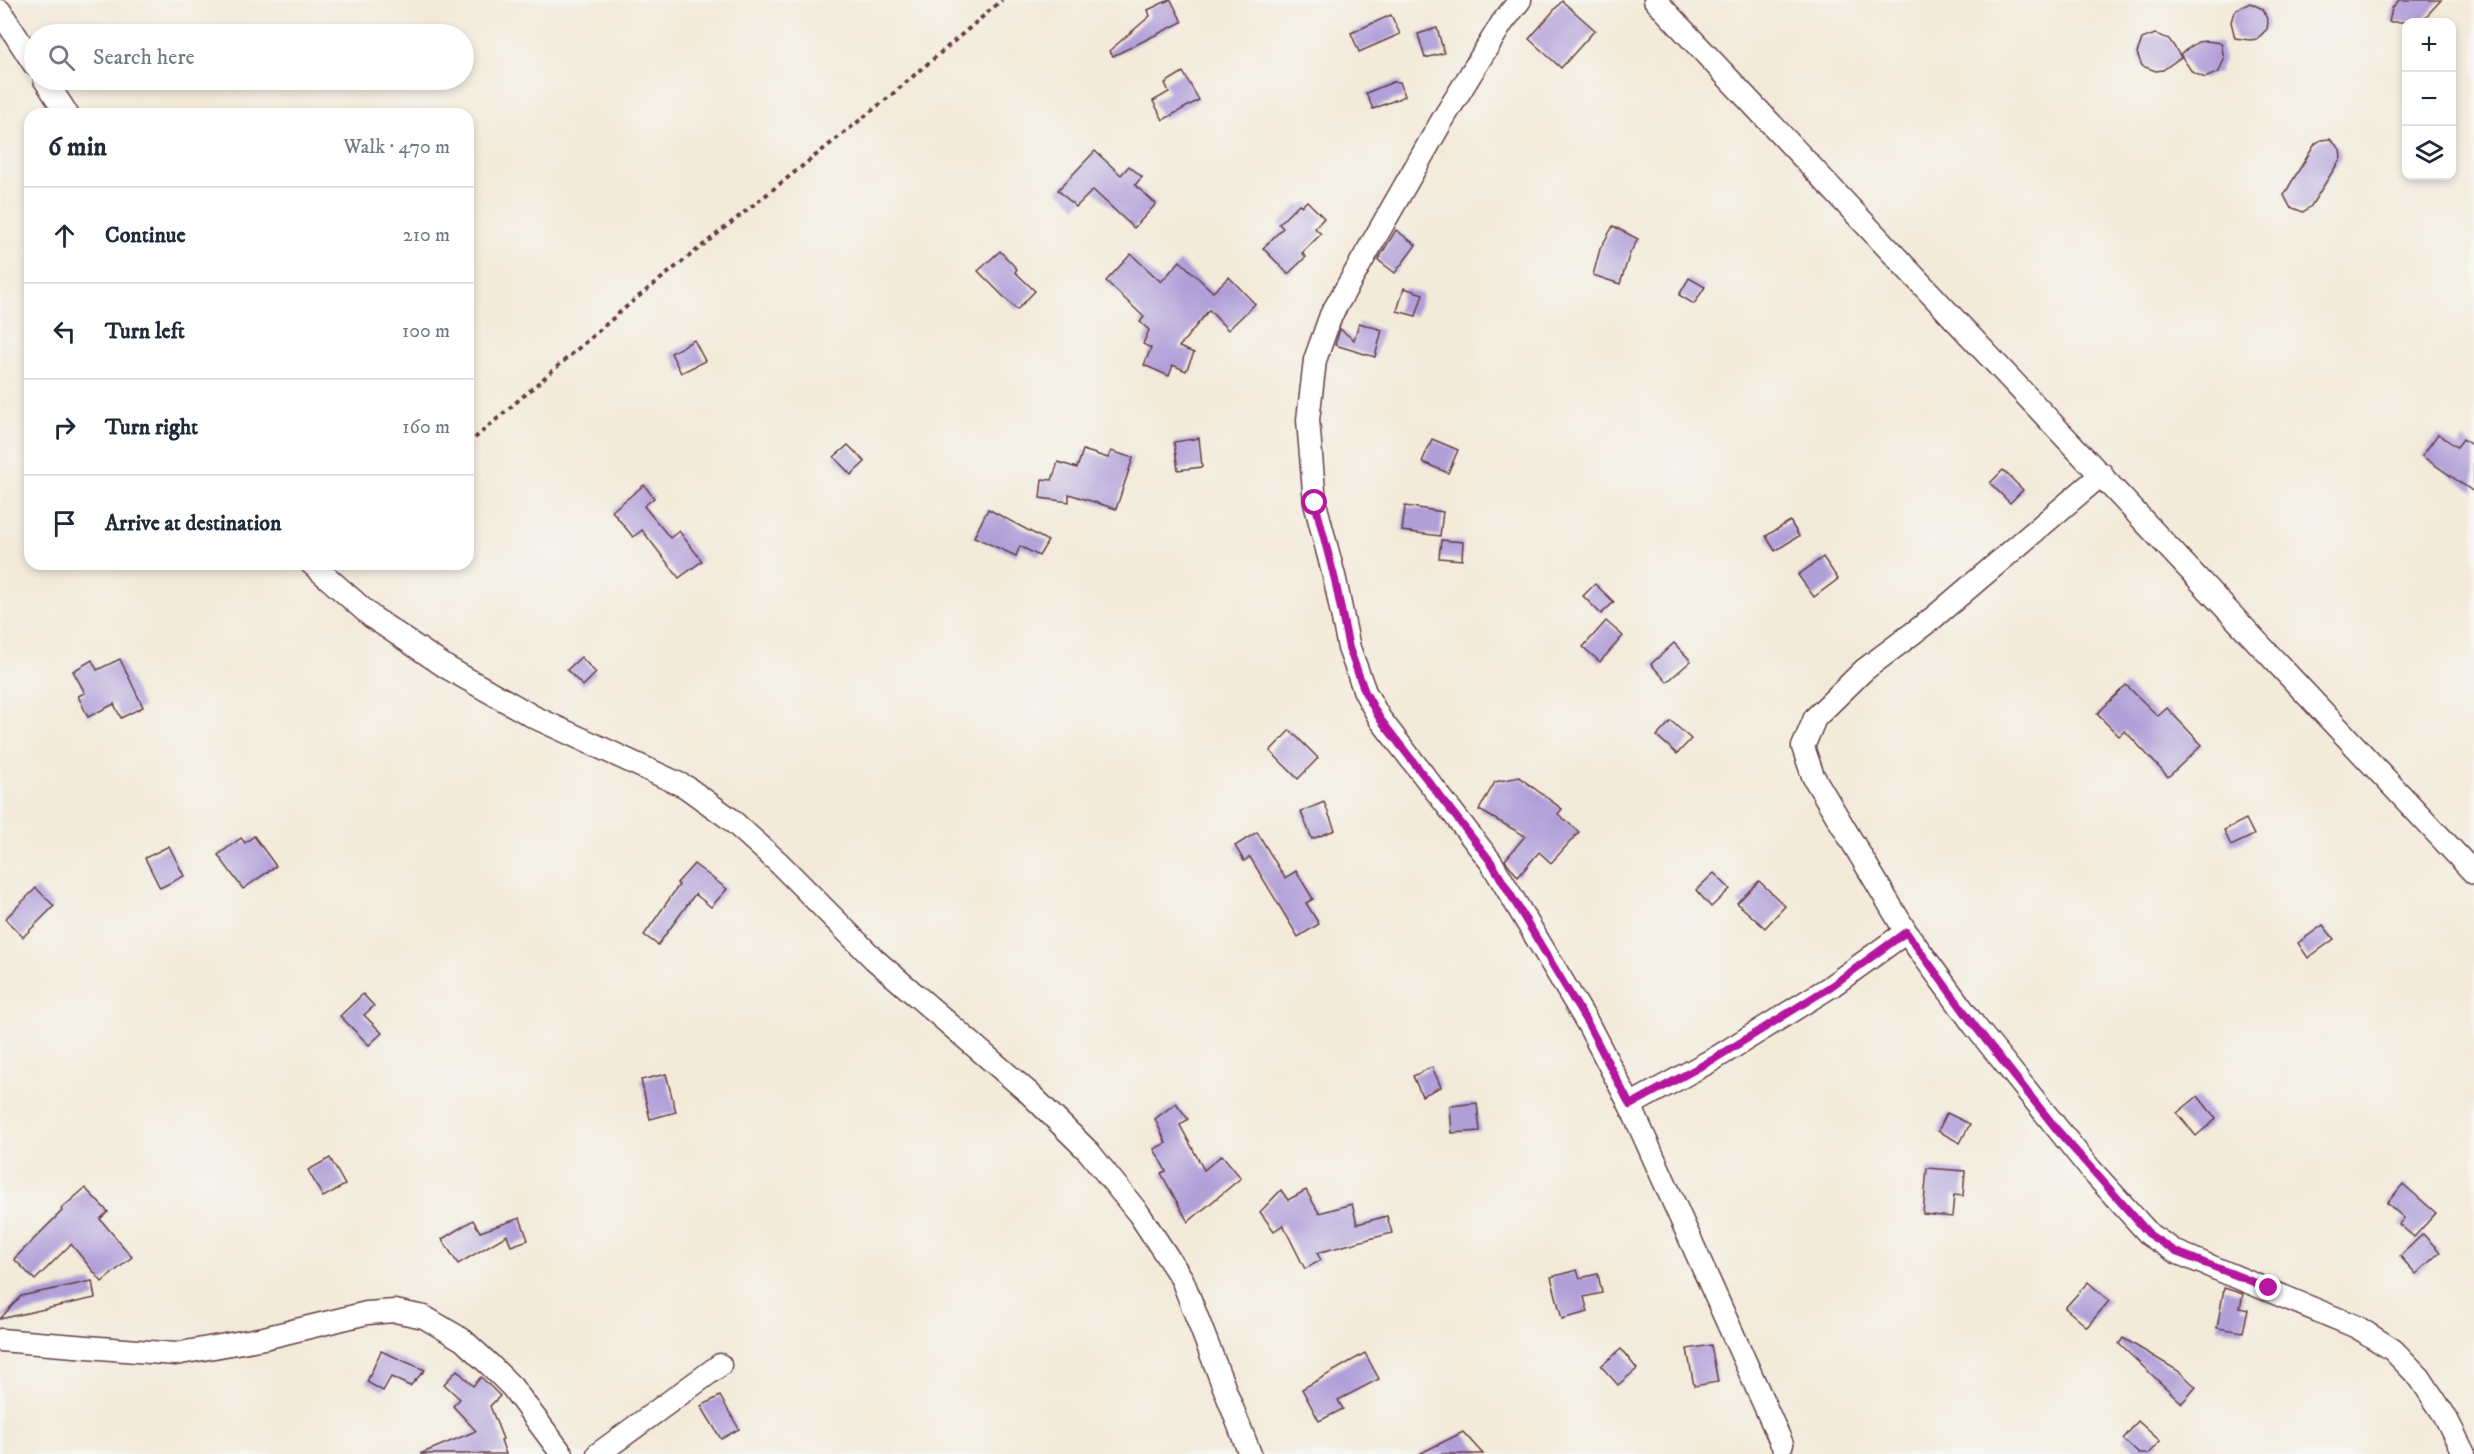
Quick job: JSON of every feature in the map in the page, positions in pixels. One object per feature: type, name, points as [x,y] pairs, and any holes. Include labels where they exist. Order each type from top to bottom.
[{"type":"street","points":[[1520,0],[1502,23],[1443,119],[1331,315],[1315,360],[1308,420],[1315,503],[1335,580],[1349,648],[1365,692],[1380,719],[1491,862],[1588,1024],[1630,1105],[1782,1444]]},
{"type":"street","points":[[1656,0],[2474,873]]},
{"type":"street","points":[[0,11],[24,48]]},
{"type":"street","points":[[51,90],[63,108]]},
{"type":"street","points":[[2102,474],[1933,618],[1864,670],[1815,718],[1803,747],[1813,776],[1906,932],[1974,1025],[2058,1131],[2150,1235],[2184,1255],[2269,1288],[2357,1327],[2393,1350],[2420,1378],[2445,1416],[2464,1454]]},
{"type":"street","points":[[319,570],[372,617],[446,667],[534,717],[686,787],[729,818],[779,863],[874,958],[1029,1093],[1089,1152],[1139,1214],[1182,1279],[1250,1454]]},
{"type":"street","points":[[1630,1105],[1714,1059],[1830,987],[1906,932]]},
{"type":"street","points":[[0,1340],[175,1354],[264,1338],[367,1313],[395,1311],[424,1317],[463,1340],[512,1388],[562,1454]]},
{"type":"street","points":[[598,1454],[720,1365]]},
{"type":"path","points":[[474,439],[633,301],[889,97],[1002,0]]},
{"type":"building","points":[[1169,0],[1182,22],[1113,56],[1109,51],[1150,16],[1148,10]]},
{"type":"building","points":[[2399,0],[2441,0],[2425,18],[2402,18],[2402,22],[2389,22],[2392,8]]},
{"type":"building","points":[[1562,1],[1595,30],[1561,68],[1529,39]]},
{"type":"building","points":[[2250,3],[2263,9],[2268,22],[2267,29],[2257,39],[2235,38],[2231,22],[2233,15],[2237,9]]},
{"type":"building","points":[[1391,15],[1400,34],[1359,52],[1351,33]]},
{"type":"building","points":[[1437,28],[1444,53],[1425,58],[1418,34]]},
{"type":"building","points":[[2155,34],[2169,39],[2181,57],[2163,70],[2156,71],[2142,66],[2137,53],[2142,39]]},
{"type":"building","points":[[2198,42],[2221,43],[2224,59],[2219,72],[2205,78],[2192,72],[2180,54]]},
{"type":"building","points":[[1183,72],[1199,100],[1163,120],[1153,101],[1169,92],[1165,83]]},
{"type":"building","points":[[1393,82],[1400,82],[1405,96],[1373,109],[1366,93]]},
{"type":"building","points":[[2330,139],[2340,149],[2341,158],[2311,206],[2303,212],[2290,207],[2284,195],[2291,183],[2315,144],[2321,140]]},
{"type":"building","points":[[1095,151],[1121,175],[1129,166],[1142,177],[1135,185],[1156,204],[1134,228],[1093,190],[1076,207],[1058,190]]},
{"type":"building","points":[[1307,201],[1324,218],[1315,228],[1321,234],[1302,253],[1306,257],[1288,274],[1263,248],[1283,228],[1279,224],[1299,204],[1302,206]]},
{"type":"building","points":[[1613,226],[1638,239],[1630,253],[1620,284],[1593,275],[1600,249]]},
{"type":"building","points":[[1396,230],[1416,245],[1395,273],[1378,260]]},
{"type":"building","points":[[1000,251],[1017,269],[1015,272],[1035,291],[1017,310],[978,271]]},
{"type":"building","points":[[1131,254],[1161,282],[1180,261],[1213,292],[1229,277],[1255,304],[1228,330],[1209,310],[1179,347],[1194,353],[1186,371],[1173,365],[1169,376],[1144,365],[1151,348],[1143,344],[1149,330],[1140,322],[1144,317],[1106,281]]},
{"type":"building","points":[[1689,278],[1705,287],[1694,304],[1679,295]]},
{"type":"building","points":[[1404,288],[1423,294],[1416,316],[1397,311]]},
{"type":"building","points":[[1359,323],[1382,330],[1375,357],[1335,345],[1340,329],[1354,340]]},
{"type":"building","points":[[694,340],[705,361],[681,373],[671,353]]},
{"type":"building","points":[[2438,434],[2457,447],[2463,439],[2474,447],[2474,492],[2422,456]]},
{"type":"building","points":[[1199,438],[1202,467],[1178,470],[1174,442]]},
{"type":"building","points":[[1432,439],[1458,450],[1448,473],[1422,462]]},
{"type":"building","points":[[848,445],[865,462],[851,475],[834,457]]},
{"type":"building","points":[[1083,450],[1108,458],[1111,451],[1133,458],[1116,509],[1069,494],[1069,502],[1040,498],[1042,479],[1052,480],[1058,462],[1077,468]]},
{"type":"building","points":[[2003,470],[2023,490],[2010,503],[1990,483]]},
{"type":"building","points":[[644,485],[654,498],[644,506],[670,538],[679,531],[702,561],[679,578],[642,530],[633,537],[612,511]]},
{"type":"building","points":[[1405,506],[1443,512],[1440,536],[1402,531]]},
{"type":"building","points":[[988,509],[1048,541],[1039,556],[1020,546],[1016,556],[974,537]]},
{"type":"building","points":[[1790,521],[1799,536],[1775,551],[1766,536]]},
{"type":"building","points":[[1441,540],[1463,542],[1462,560],[1439,558]]},
{"type":"building","points":[[1823,557],[1838,579],[1814,597],[1798,575]]},
{"type":"building","points":[[1595,584],[1614,602],[1601,614],[1583,596]]},
{"type":"building","points":[[1606,621],[1623,636],[1600,662],[1583,647]]},
{"type":"building","points":[[1674,643],[1691,661],[1667,682],[1651,664]]},
{"type":"building","points":[[581,657],[596,673],[583,686],[567,670]]},
{"type":"building","points":[[120,659],[143,707],[121,718],[114,704],[88,717],[78,696],[85,693],[73,671],[92,660],[97,670]]},
{"type":"building","points":[[2126,685],[2158,716],[2167,708],[2202,745],[2168,777],[2125,731],[2119,736],[2097,714]]},
{"type":"building","points":[[1671,721],[1691,739],[1677,754],[1657,736]]},
{"type":"building","points":[[1290,730],[1318,758],[1298,779],[1270,751]]},
{"type":"building","points":[[1519,777],[1562,809],[1558,814],[1579,832],[1551,863],[1539,852],[1518,877],[1505,860],[1525,836],[1479,810],[1495,782]]},
{"type":"building","points":[[1324,802],[1335,830],[1312,839],[1301,812]]},
{"type":"building","points":[[2246,819],[2254,835],[2231,846],[2224,830]]},
{"type":"building","points":[[1257,832],[1285,878],[1296,871],[1313,899],[1306,903],[1319,924],[1298,937],[1250,857],[1244,861],[1235,846]]},
{"type":"building","points":[[254,836],[276,866],[243,889],[218,855],[241,838],[245,843]]},
{"type":"building","points":[[169,846],[184,876],[160,888],[145,858]]},
{"type":"building","points":[[694,864],[727,889],[711,907],[695,894],[658,945],[644,935],[679,885],[677,883]]},
{"type":"building","points":[[1714,873],[1730,889],[1711,907],[1696,890]]},
{"type":"building","points":[[1759,881],[1785,906],[1765,928],[1737,903]]},
{"type":"building","points":[[36,888],[54,906],[23,937],[5,919]]},
{"type":"building","points":[[2323,925],[2334,939],[2308,958],[2298,943]]},
{"type":"building","points":[[363,994],[374,1006],[364,1015],[382,1033],[369,1045],[340,1016]]},
{"type":"building","points":[[1432,1067],[1441,1087],[1422,1096],[1413,1076]]},
{"type":"building","points":[[666,1074],[676,1112],[650,1119],[641,1080]]},
{"type":"building","points":[[2198,1096],[2216,1119],[2196,1136],[2177,1113]]},
{"type":"building","points":[[1176,1103],[1188,1119],[1180,1125],[1204,1170],[1222,1155],[1241,1178],[1188,1222],[1161,1173],[1166,1171],[1154,1149],[1166,1143],[1155,1119]]},
{"type":"building","points":[[1477,1103],[1480,1131],[1452,1133],[1450,1106]]},
{"type":"building","points":[[1947,1113],[1970,1124],[1960,1143],[1938,1131]]},
{"type":"building","points":[[330,1158],[345,1185],[323,1197],[308,1170]]},
{"type":"building","points":[[1927,1168],[1965,1171],[1963,1196],[1954,1195],[1952,1217],[1923,1214]]},
{"type":"building","points":[[2403,1184],[2436,1213],[2414,1237],[2399,1224],[2404,1218],[2387,1203]]},
{"type":"building","points":[[85,1188],[108,1212],[100,1219],[132,1257],[102,1282],[71,1244],[35,1280],[14,1259],[62,1211],[61,1209]]},
{"type":"building","points":[[1281,1190],[1288,1200],[1306,1190],[1319,1213],[1352,1204],[1357,1224],[1387,1216],[1392,1233],[1317,1253],[1321,1260],[1305,1269],[1283,1225],[1274,1231],[1260,1212]]},
{"type":"building","points":[[520,1218],[528,1240],[511,1246],[507,1235],[458,1264],[442,1239],[473,1220],[480,1232]]},
{"type":"building","points":[[2423,1234],[2440,1252],[2416,1274],[2400,1256]]},
{"type":"building","points":[[1577,1270],[1580,1278],[1598,1274],[1602,1293],[1584,1297],[1588,1312],[1562,1319],[1551,1277]]},
{"type":"building","points":[[92,1281],[95,1298],[0,1319],[21,1296]]},
{"type":"building","points":[[2088,1282],[2109,1301],[2087,1327],[2065,1308]]},
{"type":"building","points":[[2224,1288],[2243,1294],[2240,1308],[2248,1310],[2243,1332],[2217,1328]]},
{"type":"building","points":[[2123,1338],[2180,1372],[2196,1387],[2182,1403],[2119,1344]]},
{"type":"building","points":[[1711,1345],[1718,1382],[1694,1386],[1687,1349]]},
{"type":"building","points":[[1621,1349],[1637,1369],[1618,1385],[1601,1366]]},
{"type":"building","points":[[381,1351],[425,1370],[410,1386],[391,1377],[383,1391],[367,1382]]},
{"type":"building","points":[[1365,1353],[1379,1379],[1338,1400],[1343,1409],[1319,1421],[1302,1389]]},
{"type":"building","points":[[457,1370],[473,1386],[481,1377],[500,1396],[490,1406],[503,1439],[501,1440],[506,1454],[420,1454],[476,1431],[453,1406],[460,1399],[444,1384]]},
{"type":"building","points":[[720,1396],[739,1429],[721,1439],[701,1406]]},
{"type":"building","points":[[2138,1421],[2160,1441],[2148,1454],[2139,1454],[2123,1439]]},
{"type":"building","points":[[1463,1432],[1483,1454],[1419,1454]]},
{"type":"route","points":[[1315,503],[1335,580],[1349,648],[1365,692],[1380,719],[1491,862],[1588,1024],[1630,1105],[1714,1059],[1830,987],[1906,932],[1974,1025],[2058,1131],[2150,1235],[2176,1252],[2269,1288]]}]
